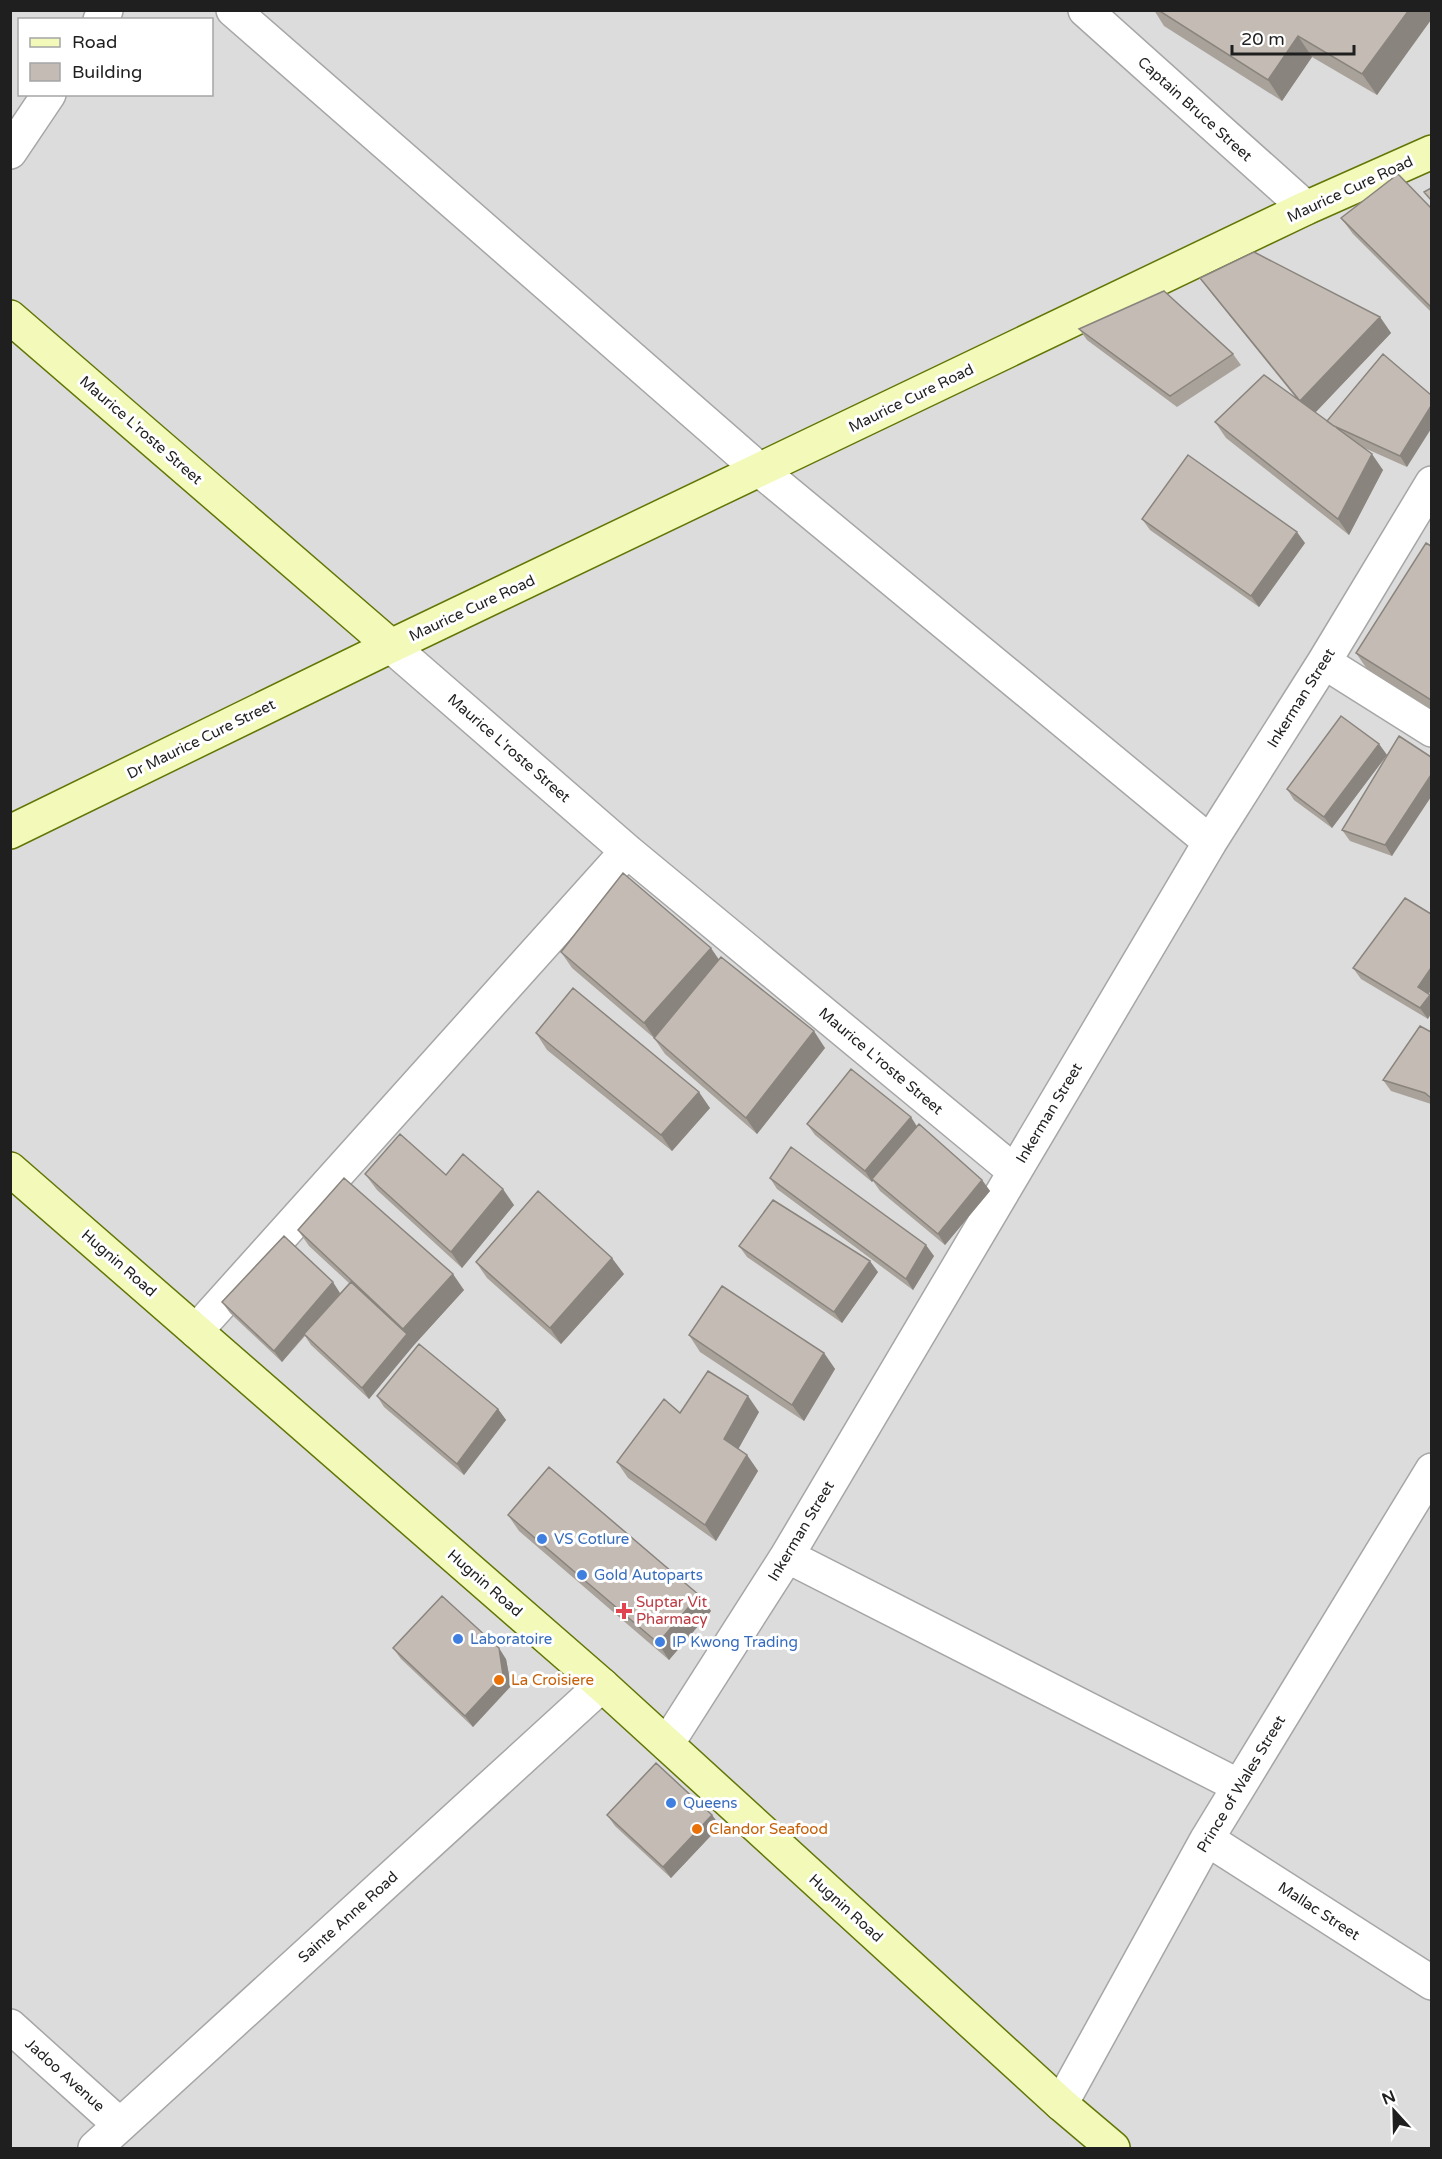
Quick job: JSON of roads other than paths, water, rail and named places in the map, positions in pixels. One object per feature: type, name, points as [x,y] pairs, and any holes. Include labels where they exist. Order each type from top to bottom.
[{"type":"main road","name":"Maurice Cure Road","points":[[391,646],[761,471],[1306,208],[1431,152]]},
{"type":"main road","name":"Maurice L'roste Street","points":[[10,317],[391,646]]},
{"type":"main road","name":"Dr Maurice Cure Street","points":[[10,832],[391,646]]},
{"type":"main road","name":"Hugnin Road","points":[[10,1169],[602,1685],[1061,2104],[1113,2148]]},
{"type":"street","points":[[233,10],[761,471],[1210,842]]},
{"type":"street","name":"Captain Bruce Street","points":[[1085,10],[1306,208]]},
{"type":"street","points":[[10,152],[48,96]]},
{"type":"street","name":"Inkerman Street","points":[[667,1744],[787,1556],[1210,842],[1324,662],[1431,483]]},
{"type":"street","name":"Maurice L'roste Street","points":[[391,646],[627,851],[1014,1171]]},
{"type":"street","points":[[1324,662],[1431,730]]},
{"type":"street","points":[[196,1331],[627,851]]},
{"type":"street","name":"Prince of Wales Street","points":[[1061,2104],[1208,1839],[1431,1470]]},
{"type":"street","points":[[787,1556],[1239,1786]]},
{"type":"street","name":"Sainte Anne Road","points":[[95,2148],[602,1685]]},
{"type":"street","name":"Mallac Street","points":[[1208,1839],[1431,1983]]},
{"type":"street","name":"Jadoo Avenue","points":[[10,2026],[120,2125]]},
{"type":"place","name":"VS Cotlure","points":[[542,1539]]},
{"type":"place","name":"Gold Autoparts","points":[[582,1575]]},
{"type":"place","name":"Suptar Vit Pharmacy","points":[[624,1611]]},
{"type":"place","name":"Laboratoire","points":[[458,1639]]},
{"type":"place","name":"IP Kwong Trading","points":[[660,1642]]},
{"type":"place","name":"La Croisiere","points":[[499,1680]]},
{"type":"place","name":"Queens","points":[[671,1803]]},
{"type":"place","name":"Clandor Seafood","points":[[697,1829]]}]
